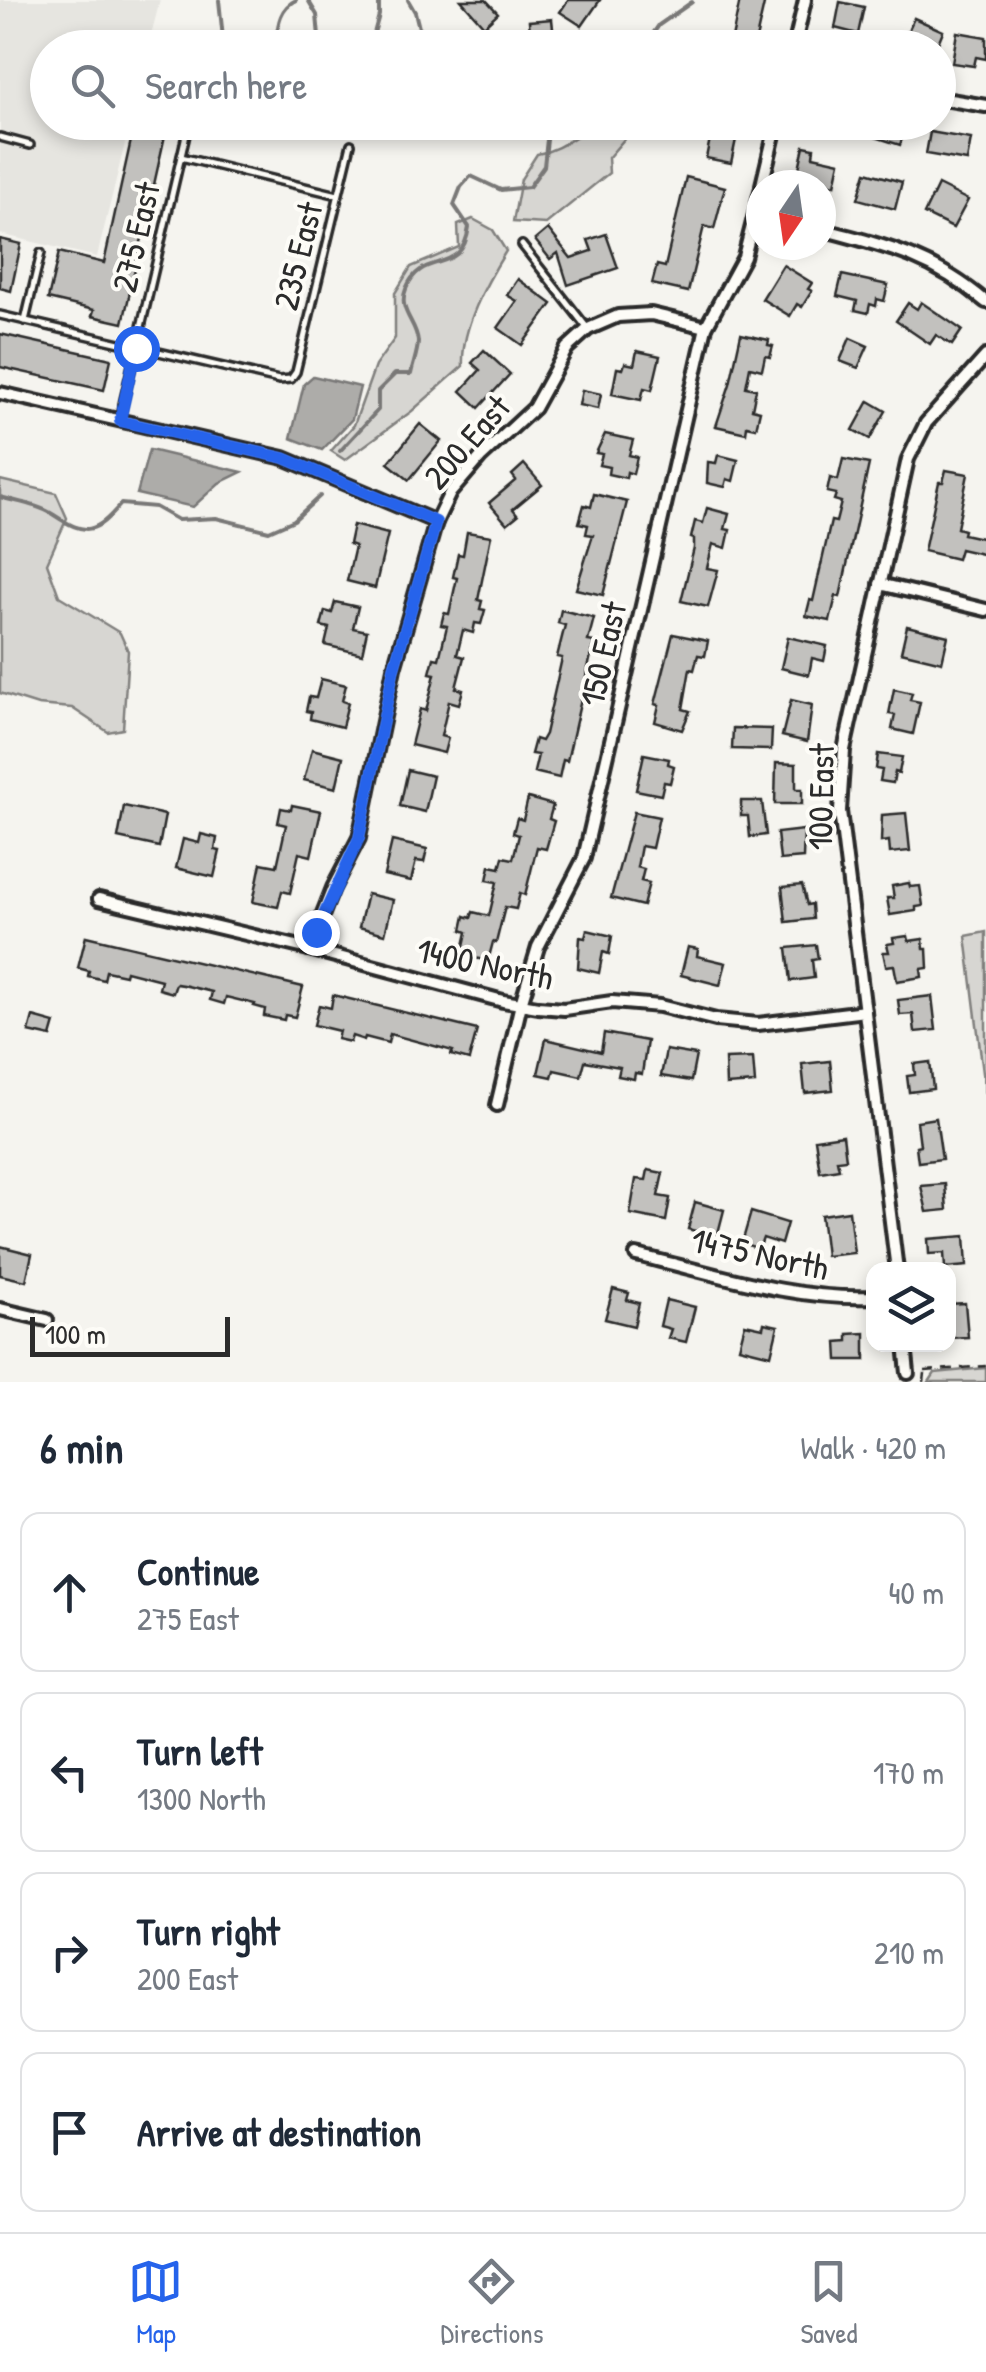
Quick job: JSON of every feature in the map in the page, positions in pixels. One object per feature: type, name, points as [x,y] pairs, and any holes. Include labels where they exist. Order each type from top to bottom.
[{"type":"street","points":[[798,30],[805,0]]},
{"type":"street","points":[[956,101],[986,106]]},
{"type":"street","name":"150 East","points":[[766,170],[773,140]]},
{"type":"street","points":[[836,233],[891,246],[934,266],[986,302]]},
{"type":"street","name":"150 East","points":[[498,1105],[538,947],[584,858],[706,326],[746,250]]},
{"type":"street","points":[[588,328],[618,316],[651,314],[706,326]]},
{"type":"street","name":"200 East","points":[[309,949],[359,838],[394,668],[436,522],[450,494],[534,408],[568,348],[588,328]]},
{"type":"street","name":"100 East","points":[[896,1262],[840,811],[841,780],[844,750],[908,459],[926,423],[986,356]]},
{"type":"street","points":[[0,393],[284,458],[436,522]]},
{"type":"street","points":[[880,584],[986,610]]},
{"type":"street","name":"1400 North","points":[[99,899],[521,1004],[564,1009],[612,1002],[660,1006],[716,1020],[758,1024],[865,1010]]},
{"type":"street","name":"1475 North","points":[[636,1255],[795,1292],[866,1297]]},
{"type":"street","points":[[0,1309],[47,1320]]},
{"type":"street","points":[[906,1352],[908,1373]]},
{"type":"lane","points":[[0,138],[30,145]]},
{"type":"lane","name":"275 East","points":[[120,421],[184,140]]},
{"type":"lane","name":"235 East","points":[[136,348],[279,380],[290,379],[296,372],[351,144]]},
{"type":"lane","points":[[180,158],[339,195]]},
{"type":"lane","points":[[522,245],[588,328]]},
{"type":"lane","points":[[25,322],[41,253]]},
{"type":"lane","points":[[0,316],[136,348]]},
{"type":"path","points":[[924,1382],[925,1372],[986,1366]]},
{"type":"shaded area","points":[[0,0],[160,0],[152,30],[30,30],[30,140],[126,140],[97,257],[0,234]]},
{"type":"shaded area","points":[[570,140],[623,140],[608,158],[609,173],[546,224],[513,222],[521,179],[537,154]]},
{"type":"shaded area","points":[[473,219],[493,230],[506,251],[470,321],[463,366],[412,411],[345,460],[331,451],[354,425],[375,366],[395,338],[395,293],[411,267],[459,247],[458,225]]},
{"type":"shaded area","points":[[313,376],[360,387],[352,419],[322,450],[291,438],[304,384]]},
{"type":"shaded area","points":[[149,450],[242,472],[219,483],[193,507],[137,494]]},
{"type":"shaded area","points":[[0,480],[56,493],[67,518],[47,563],[59,596],[120,633],[128,651],[123,729],[108,732],[72,708],[38,705],[0,693]]},
{"type":"shaded area","points":[[986,932],[986,1097],[966,936]]},
{"type":"shaded area","points":[[986,1368],[986,1382],[929,1382],[935,1373]]},
{"type":"building","points":[[461,0],[486,0],[498,13],[484,26]]},
{"type":"building","points":[[568,0],[600,0],[582,26],[560,12]]},
{"type":"building","points":[[740,0],[765,0],[758,30],[734,30]]},
{"type":"building","points":[[840,2],[864,7],[859,30],[835,28]]},
{"type":"building","points":[[914,18],[941,30],[908,30]]},
{"type":"building","points":[[552,19],[553,30],[530,30],[529,21]]},
{"type":"building","points":[[957,32],[986,37],[986,59],[976,57],[974,66],[956,64]]},
{"type":"building","points":[[971,139],[967,161],[926,154],[929,140]]},
{"type":"building","points":[[131,140],[164,140],[123,323],[92,316],[94,310],[48,299],[59,252],[104,263]]},
{"type":"building","points":[[710,140],[736,140],[731,163],[706,158]]},
{"type":"building","points":[[804,146],[814,148],[813,156],[840,162],[836,180],[836,170],[799,170]]},
{"type":"building","points":[[866,172],[902,182],[895,209],[858,199]]},
{"type":"building","points":[[686,177],[725,187],[714,229],[704,226],[688,292],[652,284],[657,265],[665,267]]},
{"type":"building","points":[[938,185],[968,200],[953,228],[924,214]]},
{"type":"building","points":[[548,229],[571,258],[592,251],[588,240],[606,234],[618,268],[568,285],[558,253],[550,259],[535,240]]},
{"type":"building","points":[[0,239],[21,244],[11,291],[0,288]]},
{"type":"building","points":[[783,265],[812,283],[808,289],[812,291],[802,307],[797,304],[790,316],[762,299]]},
{"type":"building","points":[[842,275],[888,285],[884,301],[877,299],[876,306],[870,304],[868,313],[855,310],[857,301],[837,296]]},
{"type":"building","points":[[518,279],[552,304],[522,345],[498,328],[517,301],[507,295]]},
{"type":"building","points":[[921,302],[962,330],[952,345],[936,335],[930,344],[896,321],[908,303],[917,309]]},
{"type":"building","points":[[0,334],[111,359],[104,390],[0,367]]},
{"type":"building","points":[[741,334],[769,340],[768,345],[773,346],[770,357],[765,356],[762,370],[750,367],[746,387],[756,389],[752,409],[760,411],[756,428],[747,426],[746,433],[716,426]]},
{"type":"building","points":[[850,338],[868,346],[858,368],[840,361]]},
{"type":"building","points":[[484,350],[510,374],[479,408],[461,391],[480,370],[472,363]]},
{"type":"building","points":[[637,351],[660,356],[652,390],[644,388],[641,400],[612,394],[617,368],[623,369],[625,363],[634,365]]},
{"type":"building","points":[[582,390],[601,394],[598,409],[579,405]]},
{"type":"building","points":[[869,401],[886,411],[870,439],[853,430]]},
{"type":"building","points":[[420,424],[441,441],[409,480],[388,463]]},
{"type":"building","points":[[605,434],[633,440],[629,455],[637,457],[633,474],[627,472],[626,478],[608,474],[609,467],[599,465],[602,454],[596,453]]},
{"type":"building","points":[[718,455],[738,460],[733,481],[727,479],[725,487],[707,483],[708,462],[716,463]]},
{"type":"building","points":[[843,459],[869,464],[840,597],[836,596],[830,621],[806,616],[831,521],[836,522],[841,502],[834,500],[836,494],[827,492],[830,478],[838,480]]},
{"type":"building","points":[[524,464],[542,485],[513,509],[518,515],[507,524],[489,503],[516,480],[512,475]]},
{"type":"building","points":[[946,470],[968,474],[957,528],[964,530],[963,534],[986,539],[986,555],[960,549],[957,559],[924,551],[939,482],[943,482]]},
{"type":"building","points":[[594,494],[627,502],[603,595],[576,589],[593,535],[586,534],[588,525],[579,523],[584,505],[591,507]]},
{"type":"building","points":[[707,508],[729,514],[725,529],[730,530],[726,548],[713,544],[707,568],[718,570],[708,607],[681,601],[694,548],[691,538],[695,521],[703,523]]},
{"type":"building","points":[[353,525],[388,534],[375,588],[347,581],[355,546],[349,544]]},
{"type":"building","points":[[467,532],[491,536],[478,600],[482,601],[480,609],[485,610],[473,633],[463,630],[457,655],[464,657],[456,688],[463,690],[459,704],[449,701],[441,736],[448,738],[444,753],[411,745],[420,709],[426,711],[435,674],[430,673],[434,658],[439,659],[447,626],[441,625],[444,613],[449,614],[458,554],[463,555]]},
{"type":"building","points":[[335,602],[358,607],[353,628],[367,631],[362,654],[325,645],[329,628],[321,626],[325,611],[332,613]]},
{"type":"building","points":[[561,610],[594,618],[588,641],[594,642],[567,761],[563,760],[559,778],[534,772],[538,755],[531,754],[535,739],[541,741],[545,734],[562,658],[557,657],[565,625],[558,623]]},
{"type":"building","points":[[907,626],[948,636],[942,662],[901,652]]},
{"type":"building","points":[[673,634],[708,641],[705,656],[698,655],[694,670],[690,669],[683,709],[690,711],[682,730],[655,722],[659,705],[655,704]]},
{"type":"building","points":[[788,637],[827,646],[824,661],[812,658],[809,675],[781,668]]},
{"type":"building","points":[[321,679],[346,685],[342,701],[348,703],[342,727],[310,719],[311,712],[306,711],[309,697],[316,698]]},
{"type":"building","points":[[894,689],[912,693],[910,700],[920,702],[913,734],[892,729],[895,715],[889,714]]},
{"type":"building","points":[[791,700],[812,705],[807,742],[782,736]]},
{"type":"building","points":[[733,728],[772,729],[771,750],[732,749]]},
{"type":"building","points":[[312,749],[343,757],[336,788],[304,780]]},
{"type":"building","points":[[644,754],[669,759],[668,764],[674,766],[670,783],[664,782],[661,795],[636,790]]},
{"type":"building","points":[[878,754],[902,757],[893,783],[880,781],[882,770],[876,769]]},
{"type":"building","points":[[776,763],[796,764],[796,789],[802,789],[802,804],[775,804]]},
{"type":"building","points":[[408,770],[433,776],[425,812],[400,806]]},
{"type":"building","points":[[528,798],[553,805],[549,819],[554,821],[546,849],[537,847],[525,895],[520,893],[516,909],[505,907],[488,961],[462,955],[467,932],[462,930],[465,916],[471,918],[473,912],[489,916],[497,882],[487,880],[490,866],[500,868],[503,857],[513,859],[519,835],[513,833],[517,818],[523,820]]},
{"type":"building","points":[[741,801],[762,801],[766,835],[750,837],[748,816],[741,816]]},
{"type":"building","points":[[292,805],[321,811],[311,856],[299,853],[290,893],[282,891],[278,907],[253,902],[261,863],[277,866],[286,825],[278,823],[281,808],[291,810]]},
{"type":"building","points":[[124,806],[165,815],[159,847],[118,838]]},
{"type":"building","points":[[634,812],[659,817],[652,848],[641,846],[637,867],[644,869],[641,881],[649,883],[643,906],[611,898]]},
{"type":"building","points":[[906,813],[910,851],[890,853],[889,841],[881,842],[882,815]]},
{"type":"building","points":[[804,830],[803,858],[780,860],[777,833]]},
{"type":"building","points":[[201,834],[217,838],[215,850],[220,851],[214,877],[176,868],[183,839],[199,843]]},
{"type":"building","points":[[392,841],[427,849],[424,862],[416,861],[411,881],[384,875]]},
{"type":"building","points":[[909,883],[910,887],[920,886],[923,906],[890,915],[887,898],[894,898],[892,886]]},
{"type":"building","points":[[802,885],[807,905],[812,904],[813,919],[786,922],[782,887]]},
{"type":"building","points":[[367,894],[393,900],[385,934],[359,927]]},
{"type":"building","points":[[587,930],[612,936],[609,954],[603,952],[599,973],[578,968],[580,937],[585,938]]},
{"type":"building","points":[[86,936],[303,987],[295,1017],[285,1015],[284,1020],[264,1016],[265,1009],[255,1004],[226,997],[224,1004],[210,1000],[212,992],[183,985],[176,984],[173,993],[159,989],[161,980],[126,971],[125,975],[106,971],[104,980],[88,976],[89,971],[78,968]]},
{"type":"building","points":[[908,936],[909,941],[923,939],[928,968],[921,969],[922,977],[897,981],[894,965],[886,966],[883,952],[889,952],[887,944],[894,943],[893,938]]},
{"type":"building","points":[[816,945],[818,959],[812,960],[814,978],[791,981],[787,948]]},
{"type":"building","points":[[688,947],[698,949],[697,956],[726,963],[720,985],[681,975]]},
{"type":"building","points":[[333,995],[477,1030],[469,1060],[451,1055],[453,1051],[390,1034],[388,1043],[365,1037],[364,1040],[352,1036],[350,1042],[337,1039],[339,1031],[314,1025],[319,1005],[331,1008]]},
{"type":"building","points":[[932,996],[936,1030],[915,1032],[913,1014],[900,1015],[898,1000]]},
{"type":"building","points":[[33,1017],[55,1023],[51,1037],[29,1032]]},
{"type":"building","points":[[604,1033],[647,1041],[642,1074],[635,1073],[634,1079],[618,1076],[620,1067],[585,1061],[581,1076],[554,1070],[552,1077],[538,1074],[546,1039],[601,1052]]},
{"type":"building","points":[[666,1050],[696,1055],[691,1081],[661,1076]]},
{"type":"building","points":[[753,1058],[755,1083],[726,1085],[725,1059]]},
{"type":"building","points":[[830,1061],[833,1090],[805,1093],[802,1064]]},
{"type":"building","points":[[930,1062],[933,1089],[909,1092],[907,1076],[915,1075],[914,1064]]},
{"type":"building","points":[[936,1118],[942,1159],[918,1162],[917,1121]]},
{"type":"building","points":[[843,1135],[846,1159],[837,1160],[839,1169],[820,1172],[815,1139]]},
{"type":"building","points":[[648,1170],[663,1173],[658,1196],[670,1198],[666,1221],[630,1214],[636,1179],[646,1180]]},
{"type":"building","points":[[945,1184],[947,1210],[927,1212],[921,1186]]},
{"type":"building","points":[[695,1202],[724,1210],[717,1237],[688,1229]]},
{"type":"building","points":[[849,1211],[854,1253],[826,1256],[821,1215]]},
{"type":"building","points":[[751,1212],[787,1223],[781,1244],[763,1238],[759,1249],[742,1243]]},
{"type":"building","points":[[965,1236],[967,1266],[945,1262],[944,1253],[929,1254],[928,1239]]},
{"type":"building","points":[[0,1246],[32,1254],[26,1281],[0,1275]]},
{"type":"building","points":[[613,1289],[629,1293],[627,1300],[639,1303],[634,1326],[605,1319]]},
{"type":"building","points":[[666,1300],[695,1307],[686,1342],[668,1338],[671,1329],[660,1326]]},
{"type":"building","points":[[965,1303],[968,1337],[956,1338],[956,1304]]},
{"type":"building","points":[[764,1323],[778,1326],[771,1355],[739,1347],[745,1324],[763,1328]]},
{"type":"building","points":[[865,1333],[865,1360],[838,1360],[837,1342],[848,1341],[848,1334]]},
{"type":"waterway","points":[[219,0],[222,30]]},
{"type":"waterway","points":[[278,30],[282,14],[296,0]]},
{"type":"waterway","points":[[308,0],[317,15],[318,30]]},
{"type":"waterway","points":[[375,30],[379,0]]},
{"type":"waterway","points":[[408,0],[420,30]]},
{"type":"waterway","points":[[656,30],[692,2]]},
{"type":"waterway","points":[[340,451],[378,410],[378,391],[395,374],[411,374],[418,342],[404,304],[406,289],[422,269],[450,258],[465,243],[469,227],[454,205],[461,187],[471,176],[501,190],[529,187],[544,166],[547,140]]},
{"type":"waterway","points":[[0,497],[42,509],[82,529],[97,526],[121,504],[155,507],[178,520],[216,518],[269,531],[294,520],[320,496]]},
{"type":"route","points":[[136,348],[120,421],[284,458],[436,522],[394,668],[359,838],[316,932]]}]
